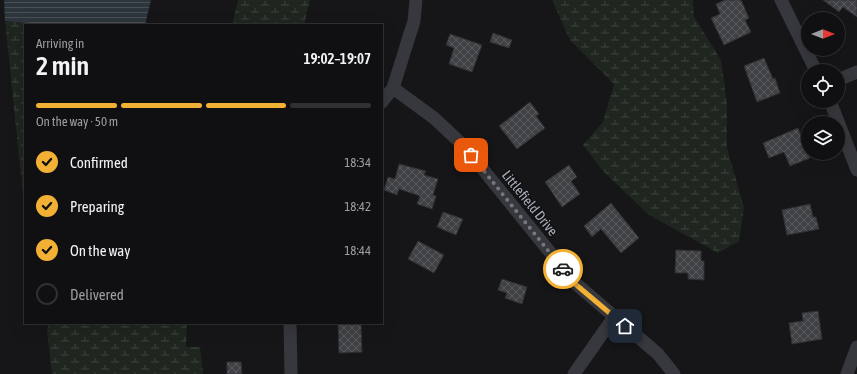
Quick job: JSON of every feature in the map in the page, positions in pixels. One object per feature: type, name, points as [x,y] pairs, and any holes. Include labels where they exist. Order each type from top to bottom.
[{"type":"street","points":[[383,101],[393,88],[414,21],[416,0]]},
{"type":"street","points":[[781,0],[813,64]]},
{"type":"street","points":[[845,77],[857,72]]},
{"type":"street","name":"Littlefield Drive","points":[[393,88],[434,118],[464,146],[574,283],[658,354],[674,374]]},
{"type":"street","points":[[833,108],[857,170]]},
{"type":"street","points":[[574,374],[614,317]]},
{"type":"street","points":[[290,324],[291,374]]},
{"type":"street","points":[[847,374],[857,347]]},
{"type":"green space","points":[[238,0],[310,0],[304,24],[232,24]]},
{"type":"green space","points":[[552,0],[693,0],[694,17],[721,60],[727,104],[727,148],[744,208],[739,241],[718,253],[649,215],[604,172],[583,145],[603,122],[614,84],[570,40]]},
{"type":"green space","points":[[5,21],[44,24],[24,24],[24,204]]},
{"type":"green space","points":[[49,324],[187,324],[186,347],[200,347],[203,374],[52,374],[47,330]]},
{"type":"shaded area","points":[[4,0],[151,0],[145,24],[44,24],[5,21]]},
{"type":"building","points":[[725,0],[741,0],[749,18],[745,20],[751,32],[724,45],[711,18],[720,14],[716,4]]},
{"type":"building","points":[[823,0],[857,0],[857,17],[843,7],[839,12]]},
{"type":"building","points":[[493,33],[512,40],[509,48],[490,42]]},
{"type":"building","points":[[450,34],[482,45],[472,72],[449,64],[454,48],[446,45]]},
{"type":"building","points":[[764,58],[773,79],[775,78],[780,93],[757,102],[744,66]]},
{"type":"building","points":[[530,102],[539,114],[536,116],[545,128],[517,149],[499,126]]},
{"type":"building","points":[[798,128],[801,136],[801,160],[805,160],[790,166],[784,152],[769,158],[763,143]]},
{"type":"building","points":[[399,164],[426,171],[424,175],[438,179],[433,195],[436,196],[432,209],[417,204],[420,196],[399,189],[397,195],[384,190],[388,177],[395,179]]},
{"type":"building","points":[[569,165],[577,177],[571,181],[580,194],[562,207],[545,182]]},
{"type":"building","points":[[611,203],[639,238],[621,253],[601,229],[592,237],[584,226]]},
{"type":"building","points":[[810,204],[813,217],[816,217],[819,229],[787,235],[782,210]]},
{"type":"building","points":[[443,212],[463,219],[456,235],[437,227]]},
{"type":"building","points":[[418,241],[444,255],[434,273],[408,259]]},
{"type":"building","points":[[676,250],[701,251],[701,261],[704,261],[704,280],[688,279],[688,273],[675,273]]},
{"type":"building","points":[[502,279],[527,287],[522,304],[505,298],[507,293],[498,290]]},
{"type":"building","points":[[818,311],[822,339],[792,344],[789,323],[803,321],[802,313]]},
{"type":"building","points":[[338,324],[361,324],[362,352],[339,353]]},
{"type":"building","points":[[227,362],[241,362],[242,374],[227,374]]},
{"type":"way so far","points":[[471,155],[563,269]]},
{"type":"route","points":[[563,269],[574,283],[625,326]]}]
